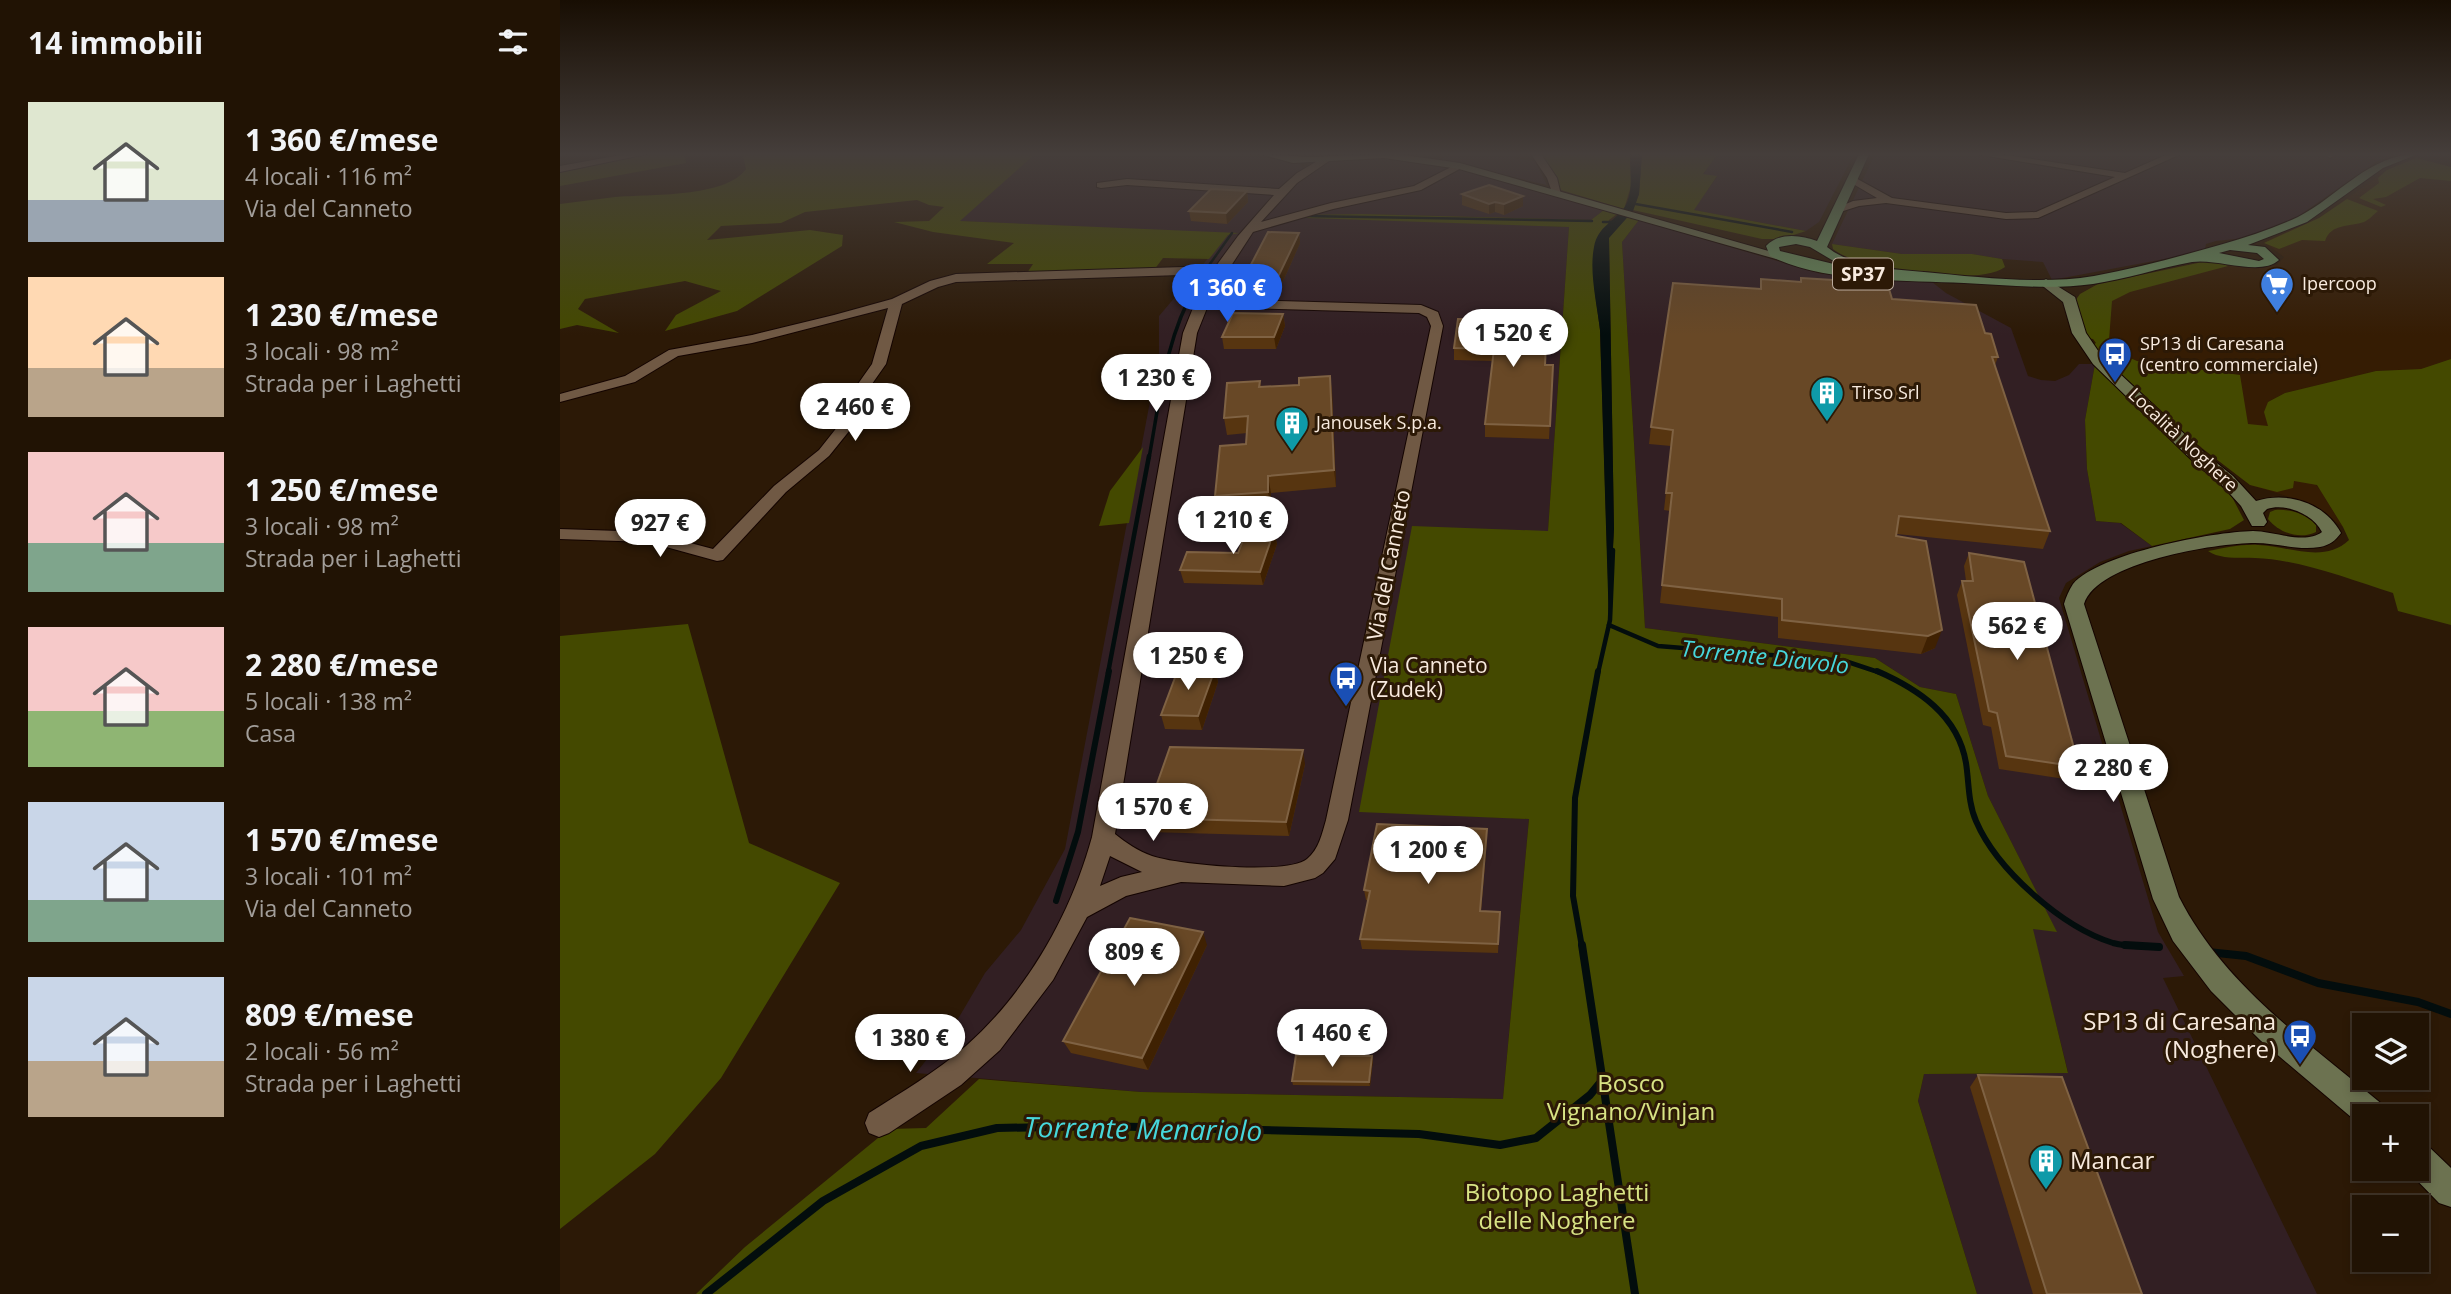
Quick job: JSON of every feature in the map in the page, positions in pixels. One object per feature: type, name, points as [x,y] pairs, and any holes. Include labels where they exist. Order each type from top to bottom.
[{"type":"main road","name":"SP37","points":[[1632,214],[1794,260],[1857,273],[2046,283],[2092,280],[2224,254],[2236,246],[2261,244],[2272,257],[2271,262],[2252,265],[2224,254]]},
{"type":"main road","points":[[2261,244],[2310,214]]},
{"type":"main road","points":[[1780,256],[1774,253],[1772,246],[1813,233],[1834,216]]},
{"type":"main road","points":[[1823,250],[1834,216]]},
{"type":"main road","name":"SP37","points":[[1706,235],[1755,241],[1808,241],[1841,262],[1863,268],[1933,277]]},
{"type":"main road","name":"SP37","points":[[1794,260],[1818,258],[1823,250]]},
{"type":"main road","points":[[2046,283],[2070,300],[2092,280]]},
{"type":"main road","name":"Località Noghere","points":[[2070,300],[2072,320],[2091,353],[2202,460],[2227,480],[2268,530],[2289,540]]},
{"type":"main road","points":[[2227,480],[2275,502],[2297,506],[2318,515],[2330,527],[2332,533],[2323,542],[2234,537],[2155,554],[2081,587],[2074,604],[2166,899],[2183,933],[2212,971],[2248,1007],[2358,1104]]},
{"type":"main road","points":[[2234,537],[2255,515],[2260,505],[2275,502]]},
{"type":"main road","points":[[2429,1169],[2451,1191]]},
{"type":"street","points":[[879,1123],[937,1085],[990,1041],[1056,950],[1093,874],[1103,837],[1186,346],[1205,293],[1218,270],[1262,214]]},
{"type":"street","points":[[1249,229],[1301,214]]},
{"type":"street","points":[[1834,216],[1838,214]]},
{"type":"street","points":[[2006,214],[2034,214]]},
{"type":"street","points":[[560,398],[630,379],[674,353],[788,331],[896,302],[934,284],[968,276],[1218,270]]},
{"type":"street","name":"Via del Canneto","points":[[1103,837],[1115,849],[1157,869],[1192,873],[1301,875],[1321,863],[1330,846],[1437,326],[1436,320],[1428,312],[1411,308],[1251,304],[1205,293]]},
{"type":"street","points":[[560,534],[649,537],[718,556],[780,489],[824,453],[849,422],[860,391],[879,364],[896,302]]},
{"type":"street","name":"Via del Canneto","points":[[1196,315],[1251,304]]},
{"type":"street","name":"Via del Canneto","points":[[1077,910],[1121,887],[1192,873]]},
{"type":"shaded area","points":[[967,214],[1340,214],[1304,215],[1569,227],[1548,532],[1359,811],[1529,819],[1503,1099],[1141,1092],[916,1073],[955,1024],[985,973],[1021,930],[1065,849],[1159,354],[1159,316],[1228,235],[1233,234],[959,221]]},
{"type":"shaded area","points":[[1377,214],[1598,214],[1591,220]]},
{"type":"shaded area","points":[[1618,214],[1630,214],[1609,238],[1614,529],[1609,625],[1600,330],[1593,277],[1594,247],[1599,234]]},
{"type":"shaded area","points":[[1717,214],[1823,214],[1819,222],[1806,231]]},
{"type":"shaded area","points":[[1846,214],[2301,214],[2245,238],[2206,244],[2205,249],[2052,280],[2043,262],[1972,254],[1902,254],[1832,244]]},
{"type":"shaded area","points":[[2324,214],[2451,214],[2451,359],[2421,369],[2376,371],[2285,393],[2268,402],[2269,427],[2321,491],[2343,527],[2309,503],[2250,485],[2194,442],[2091,346],[2096,343],[2087,338],[2080,294],[2098,284],[2212,260],[2257,268],[2277,265],[2284,257],[2264,242]]},
{"type":"shaded area","points":[[1639,220],[1821,274],[1932,282],[1946,293],[2011,328],[2028,376],[2055,381],[2069,375],[2079,364],[2095,364],[2085,420],[2087,469],[2096,521],[2120,523],[2152,546],[2100,562],[2066,583],[2059,598],[2158,932],[2184,976],[2163,978],[2317,1294],[1977,1294],[1918,1101],[1924,1074],[2068,1072],[2032,928],[2056,931],[1988,796],[1956,694],[1920,687],[1875,658],[1645,628],[1622,242]]},
{"type":"green space","points":[[560,214],[800,214],[781,223],[721,226],[707,240],[810,230],[843,235],[842,246],[737,311],[665,331],[676,315],[721,291],[685,281],[585,299],[578,309],[619,333],[577,325],[560,329]]},
{"type":"green space","points":[[936,214],[967,214],[960,221],[1239,233],[1228,235],[1209,259],[1163,258],[1154,270],[1027,273],[1033,264],[987,264],[1014,243],[933,232],[894,222],[929,221]]},
{"type":"green space","name":"Bosco Vignano/Vinjan","points":[[1598,214],[1616,214],[1609,220],[1594,285],[1600,330],[1609,612],[1614,529],[1609,237],[1627,217],[1639,220],[1622,242],[1645,628],[1875,658],[1920,687],[1956,694],[1988,796],[2057,932],[2033,929],[2068,1073],[1924,1074],[1918,1101],[1977,1294],[696,1294],[745,1247],[889,1129],[926,1128],[979,1079],[1141,1092],[1503,1099],[1529,819],[1359,812],[1412,526],[1548,531],[1569,227],[1307,218],[1302,215],[1591,220]]},
{"type":"green space","points":[[1653,214],[1717,214],[1806,231],[1781,239],[1762,239]]},
{"type":"green space","points":[[2324,214],[2374,214],[2364,222],[2336,228],[2325,241],[2302,240],[2279,249],[2264,243]]},
{"type":"green space","points":[[1832,244],[1902,254],[1972,254],[2002,259],[2005,267],[1991,273],[1970,276],[1919,274],[1867,264],[1833,249]]},
{"type":"green space","points":[[2212,260],[2228,266],[2130,292],[2112,301],[2109,340],[2112,350],[2137,361],[2240,375],[2248,424],[2268,426],[2264,412],[2268,402],[2285,393],[2376,371],[2421,369],[2451,359],[2451,625],[2398,611],[2393,593],[2325,571],[2290,562],[2225,557],[2208,551],[2252,545],[2317,552],[2329,551],[2349,540],[2317,485],[2294,481],[2293,488],[2277,492],[2250,485],[2194,442],[2091,346],[2096,343],[2093,339],[2087,338],[2075,301],[2080,294],[2098,284]]},
{"type":"green space","points":[[2095,364],[2232,497],[2244,520],[2230,529],[2152,546],[2121,523],[2096,521],[2087,469],[2085,420]]},
{"type":"green space","points":[[1143,447],[1129,523],[1099,526],[1110,491]]},
{"type":"green space","points":[[2292,511],[2302,515],[2316,525],[2316,532],[2297,535],[2284,531],[2268,519],[2270,512]]},
{"type":"green space","points":[[688,624],[749,843],[840,883],[721,1078],[655,1154],[560,1229],[560,636]]},
{"type":"building","points":[[1268,232],[1299,233],[1278,277],[1245,276]]},
{"type":"building","name":"Tirso Srl","points":[[1801,278],[1849,281],[1849,286],[1889,289],[1892,299],[1976,305],[1985,333],[1991,334],[1998,357],[1992,357],[2050,531],[1899,516],[1896,536],[1926,541],[1942,630],[1928,636],[1782,620],[1782,599],[1662,585],[1672,493],[1666,493],[1673,430],[1651,427],[1673,283],[1761,289],[1761,279],[1801,282]]},
{"type":"building","points":[[1233,313],[1283,314],[1274,337],[1222,337]]},
{"type":"building","points":[[1458,319],[1547,321],[1545,365],[1553,365],[1550,426],[1485,424],[1494,349],[1454,348]]},
{"type":"building","name":"Janousek S.p.a.","points":[[1330,376],[1334,470],[1268,476],[1268,492],[1215,496],[1220,446],[1246,444],[1248,416],[1224,418],[1227,383],[1260,381],[1259,387],[1299,385],[1299,378]]},
{"type":"building","points":[[1247,530],[1274,531],[1260,572],[1180,570],[1187,552],[1238,553]]},
{"type":"building","points":[[1969,553],[2024,562],[2079,767],[2006,756],[1997,713],[1989,711],[1962,581],[1973,581]]},
{"type":"building","points":[[1179,667],[1215,669],[1198,716],[1161,715]]},
{"type":"building","points":[[1170,747],[1303,750],[1286,822],[1145,818]]},
{"type":"building","points":[[1377,824],[1487,829],[1480,911],[1500,912],[1498,944],[1360,939],[1370,891],[1364,890]]},
{"type":"building","points":[[1130,918],[1203,932],[1142,1058],[1063,1041]]},
{"type":"building","points":[[1296,1055],[1372,1056],[1369,1082],[1292,1081]]},
{"type":"building","name":"Mancar","points":[[1978,1075],[2062,1077],[2142,1294],[2047,1294]]},
{"type":"waterway","points":[[1694,214],[1792,232]]},
{"type":"waterway","points":[[1305,216],[1592,221]]},
{"type":"waterway","points":[[1603,222],[1614,222]]},
{"type":"waterway","points":[[1207,268],[1232,233]]},
{"type":"waterway","points":[[1195,288],[1204,273]]},
{"type":"waterway","points":[[1149,458],[1170,348],[1195,288]]},
{"type":"waterway","points":[[1108,673],[1149,456]]},
{"type":"waterway","points":[[1598,673],[1610,620],[1613,550]]},
{"type":"waterway","name":"Torrente Diavolo","points":[[1609,625],[1658,646],[1845,661],[1881,673]]},
{"type":"waterway","points":[[1056,901],[1078,832],[1109,671]]},
{"type":"waterway","points":[[1582,947],[1573,896],[1575,798],[1598,671]]},
{"type":"waterway","name":"Torrente Diavolo","points":[[1877,671],[1881,673]]},
{"type":"waterway","name":"Torrente Diavolo","points":[[1881,673],[1921,695],[1934,706],[1954,731],[1962,746],[1966,763],[1973,814],[1986,840],[2015,877],[2053,910],[2093,935],[2118,944],[2156,947]]},
{"type":"waterway","points":[[1582,945],[1602,1080]]},
{"type":"waterway","name":"Torrente Diavolo","points":[[2125,945],[2159,947]]},
{"type":"waterway","name":"Torrente Diavolo","points":[[2208,952],[2246,956],[2318,983],[2418,1002],[2451,1014]]},
{"type":"waterway","name":"Torrente Menariolo","points":[[706,1294],[823,1201],[921,1146],[997,1128],[1100,1126],[1419,1134],[1500,1145],[1536,1138],[1590,1095],[1602,1080]]},
{"type":"waterway","points":[[1602,1080],[1635,1294]]},
{"type":"place","name":"Ipercoop","points":[[2277,314]]},
{"type":"place","name":"SP13 di Caresana (centro commerciale)","points":[[2115,384]]},
{"type":"place","name":"Tirso Srl","points":[[1827,423]]},
{"type":"place","name":"Janousek S.p.a.","points":[[1292,453]]},
{"type":"place","name":"Via Canneto (Zudek)","points":[[1346,708]]},
{"type":"place","name":"SP13 di Caresana (Noghere)","points":[[2300,1066]]},
{"type":"place","name":"Mancar","points":[[2046,1191]]},
{"type":"park label","name":"Biotopo Laghetti delle Noghere","points":[[1557,1207]]}]
